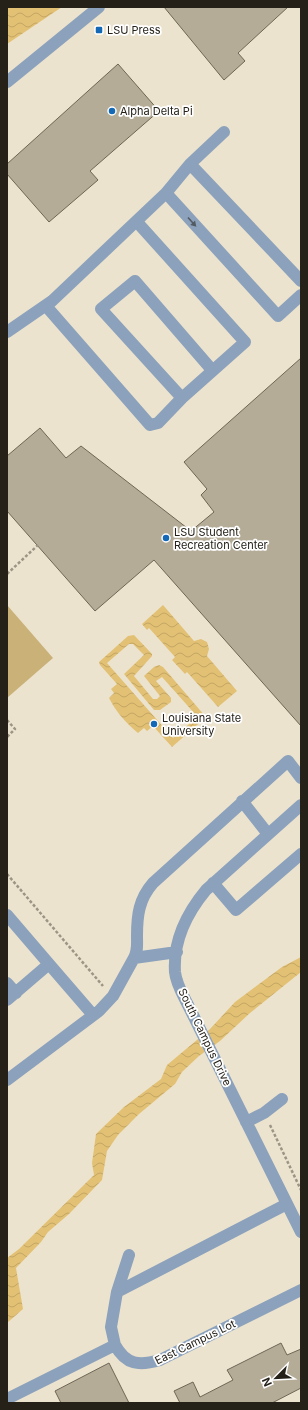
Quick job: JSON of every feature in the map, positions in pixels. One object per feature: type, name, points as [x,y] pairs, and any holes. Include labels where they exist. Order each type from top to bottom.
[{"type":"street","points":[[7,82],[99,7]]},
{"type":"street","points":[[7,332],[46,306],[137,222],[166,193],[190,164],[224,132]]},
{"type":"street","points":[[190,164],[301,281]]},
{"type":"street","points":[[166,193],[278,316],[301,295]]},
{"type":"street","points":[[46,306],[150,426],[158,422],[212,370],[245,342],[137,222]]},
{"type":"street","points":[[182,398],[101,309],[135,281],[212,370]]},
{"type":"street","points":[[7,1080],[94,1015],[113,996],[138,951],[138,912],[145,892],[242,801],[288,761],[301,778]]},
{"type":"street","points":[[242,801],[268,834]]},
{"type":"street","name":"South Campus Drive","points":[[301,805],[213,883],[190,910],[183,925],[177,952],[175,971],[177,981],[187,1003],[301,1232]]},
{"type":"street","points":[[213,883],[236,910],[299,858]]},
{"type":"street","points":[[7,915],[94,1015]]},
{"type":"street","points":[[134,958],[177,952]]},
{"type":"street","points":[[7,983],[11,996],[49,964]]},
{"type":"street","points":[[246,1122],[264,1113],[282,1099]]},
{"type":"street","points":[[117,1292],[287,1204]]},
{"type":"street","points":[[7,1399],[115,1345],[111,1327],[117,1292],[129,1255]]},
{"type":"street","name":"East Campus Lot","points":[[115,1345],[124,1357],[133,1362],[146,1364],[160,1360],[301,1290]]},
{"type":"path","points":[[7,574],[38,545]]},
{"type":"path","points":[[7,720],[15,729],[7,736]]},
{"type":"path","points":[[7,874],[106,989]]},
{"type":"path","points":[[264,1113],[301,1190]]},
{"type":"shaded area","points":[[7,605],[53,658],[7,698]]},
{"type":"water","points":[[7,7],[62,7],[7,44]]},
{"type":"water","points":[[163,605],[194,641],[201,639],[207,642],[209,649],[207,656],[237,691],[218,707],[187,672],[185,674],[172,660],[175,657],[149,628],[147,630],[142,624]]},
{"type":"water","points":[[134,635],[152,654],[152,656],[134,676],[153,699],[157,699],[160,696],[144,676],[154,667],[159,665],[163,667],[205,716],[205,718],[172,747],[153,726],[147,731],[144,728],[138,733],[122,717],[109,698],[114,693],[111,689],[117,684],[99,662],[128,636]],"holes":[[[129,644],[133,644],[144,655],[124,674],[154,710],[160,710],[171,702],[171,698],[156,681],[162,677],[195,714],[196,718],[173,738],[107,663]]]},
{"type":"water","points":[[301,957],[301,972],[250,1013],[220,1041],[199,1056],[182,1072],[175,1084],[139,1114],[118,1135],[107,1151],[102,1180],[69,1214],[48,1232],[41,1242],[16,1268],[23,1309],[7,1323],[7,1258],[19,1249],[94,1175],[92,1163],[96,1134],[124,1107],[161,1079],[167,1065],[210,1029],[235,1002],[282,967]]},
{"type":"building","points":[[164,7],[288,7],[238,53],[245,61],[224,80]]},
{"type":"building","points":[[118,64],[159,111],[90,171],[98,180],[49,222],[7,174],[7,164]]},
{"type":"building","name":"LSU Student Recreation Center","points":[[301,358],[301,726],[154,560],[95,611],[7,511],[7,456],[40,428],[66,458],[81,446],[191,531],[214,512],[201,495],[207,489],[184,462]]},
{"type":"building","points":[[281,1343],[287,1355],[301,1349],[301,1388],[272,1403],[180,1403],[174,1391],[193,1382],[200,1397],[233,1380],[227,1370]]},
{"type":"building","points":[[109,1363],[129,1403],[61,1403],[55,1391]]},
{"type":"place","name":"LSU Press","points":[[99,30]]},
{"type":"place","name":"Alpha Delta Pi","points":[[112,111]]},
{"type":"place","name":"LSU Student Recreation Center","points":[[166,538]]},
{"type":"place","name":"Louisiana State University","points":[[154,724]]}]
